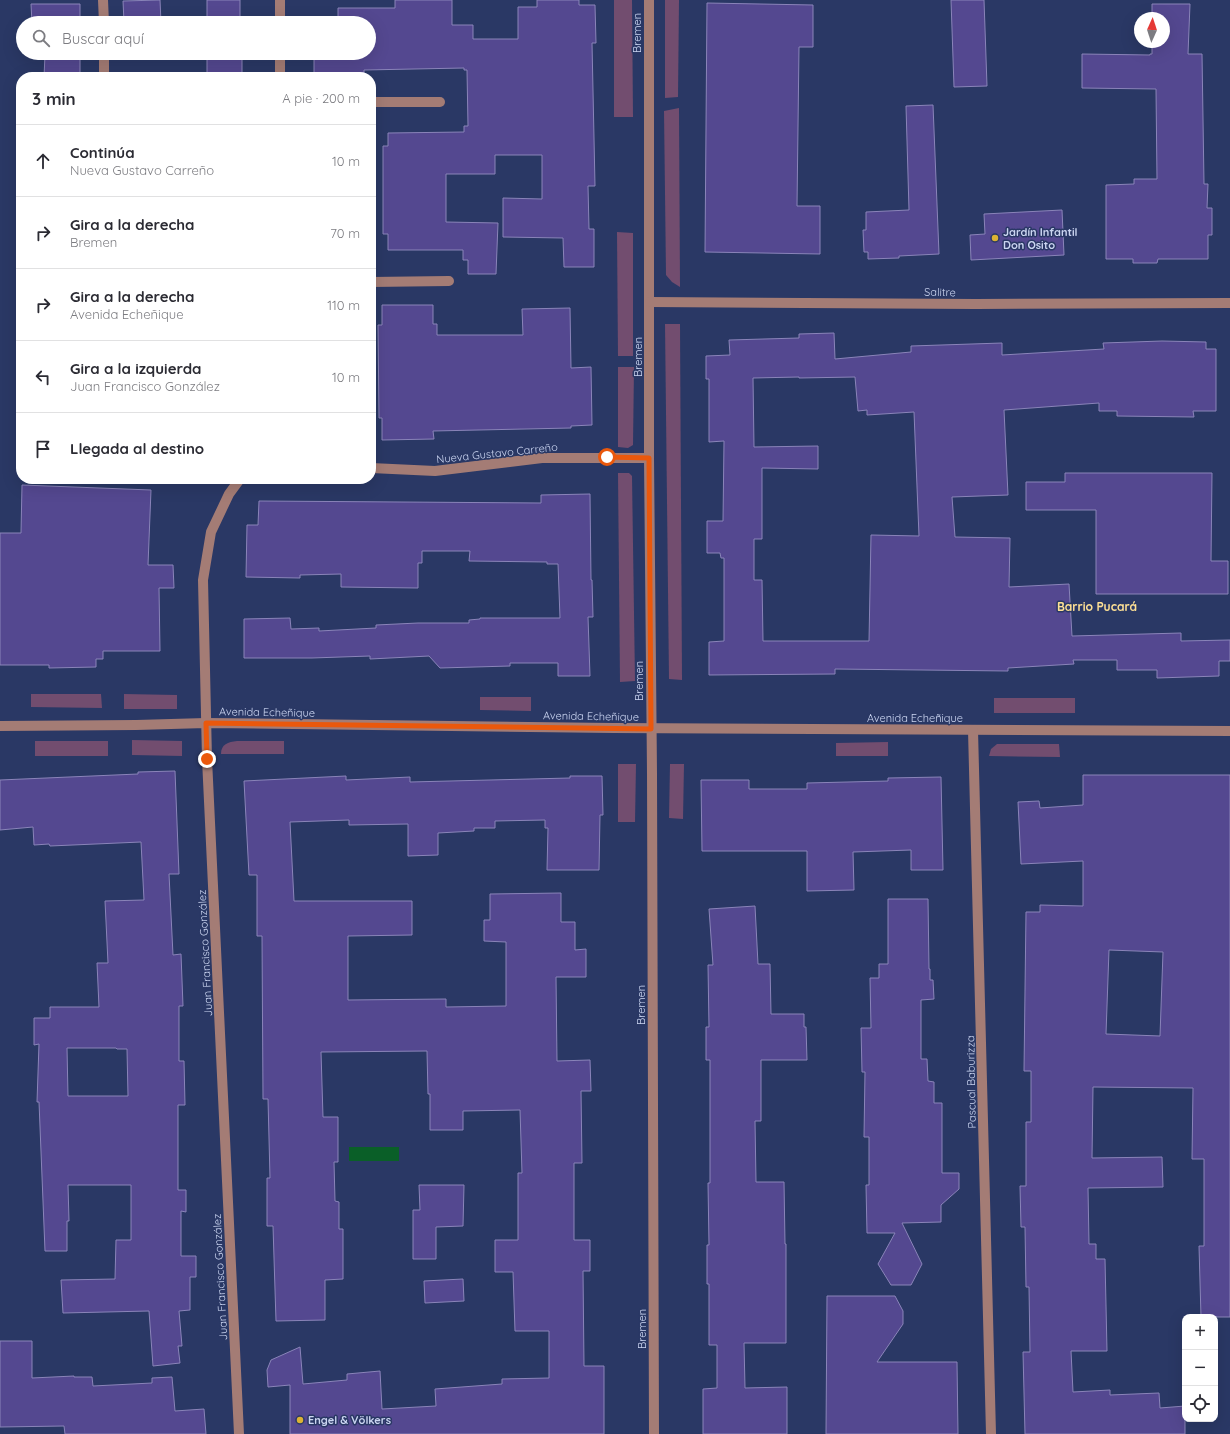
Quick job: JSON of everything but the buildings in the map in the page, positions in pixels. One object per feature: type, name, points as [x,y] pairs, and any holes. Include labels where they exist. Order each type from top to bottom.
[{"type":"street","points":[[103,0],[104,16]]},
{"type":"street","points":[[280,0],[280,16]]},
{"type":"street","name":"Bremen","points":[[649,0],[649,458],[654,1434]]},
{"type":"street","points":[[104,60],[104,72]]},
{"type":"street","points":[[280,60],[280,72]]},
{"type":"street","points":[[376,102],[440,102]]},
{"type":"street","points":[[376,282],[449,281]]},
{"type":"street","name":"Salitre","points":[[650,302],[968,304],[1230,303]]},
{"type":"street","name":"Nueva Gustavo Carreño","points":[[376,468],[435,471],[542,458],[649,458]]},
{"type":"street","name":"Juan Francisco González","points":[[236,484],[229,494],[211,532],[203,580],[206,723],[239,1434]]},
{"type":"street","name":"Avenida Echeñique","points":[[0,726],[206,723],[651,729],[1230,731]]},
{"type":"street","name":"Pascual Baburizza","points":[[973,730],[991,1434]]},
{"type":"shaded area","points":[[614,0],[632,0],[633,117],[614,117]]},
{"type":"shaded area","points":[[665,0],[679,0],[678,97],[665,98]]},
{"type":"shaded area","points":[[679,108],[680,287],[672,282],[666,275],[664,111]]},
{"type":"shaded area","points":[[617,232],[633,233],[633,356],[618,356]]},
{"type":"shaded area","points":[[665,324],[680,324],[682,680],[669,679]]},
{"type":"shaded area","points":[[618,367],[634,367],[633,445],[628,448],[618,447]]},
{"type":"shaded area","points":[[618,473],[629,473],[632,476],[635,681],[620,682]]},
{"type":"shaded area","points":[[31,694],[101,694],[102,708],[31,707]]},
{"type":"shaded area","points":[[124,694],[177,695],[177,709],[124,709]]},
{"type":"shaded area","points":[[480,697],[531,697],[531,711],[480,710]]},
{"type":"shaded area","points":[[994,698],[1075,698],[1075,713],[994,713]]},
{"type":"shaded area","points":[[132,740],[182,741],[182,756],[132,755]]},
{"type":"shaded area","points":[[35,741],[108,741],[108,756],[35,756]]},
{"type":"shaded area","points":[[237,741],[284,741],[284,754],[221,754],[222,748],[226,744]]},
{"type":"shaded area","points":[[888,742],[888,756],[836,756],[836,743]]},
{"type":"shaded area","points":[[997,744],[1059,744],[1060,757],[989,756],[991,749]]},
{"type":"shaded area","points":[[618,764],[636,764],[635,822],[618,822]]},
{"type":"shaded area","points":[[670,764],[684,764],[683,819],[669,818]]},
{"type":"shaded area","points":[[349,1147],[399,1147],[399,1161],[349,1161]]},
{"type":"place","name":"Jardín Infantil Don Osito","points":[[995,238]]},
{"type":"place","name":"Engel & Völkers","points":[[300,1420]]},
{"type":"district","name":"Barrio Pucará","points":[[1097,607]]},
{"type":"route","points":[[207,759],[206,723],[651,729],[649,458],[607,457]]}]
